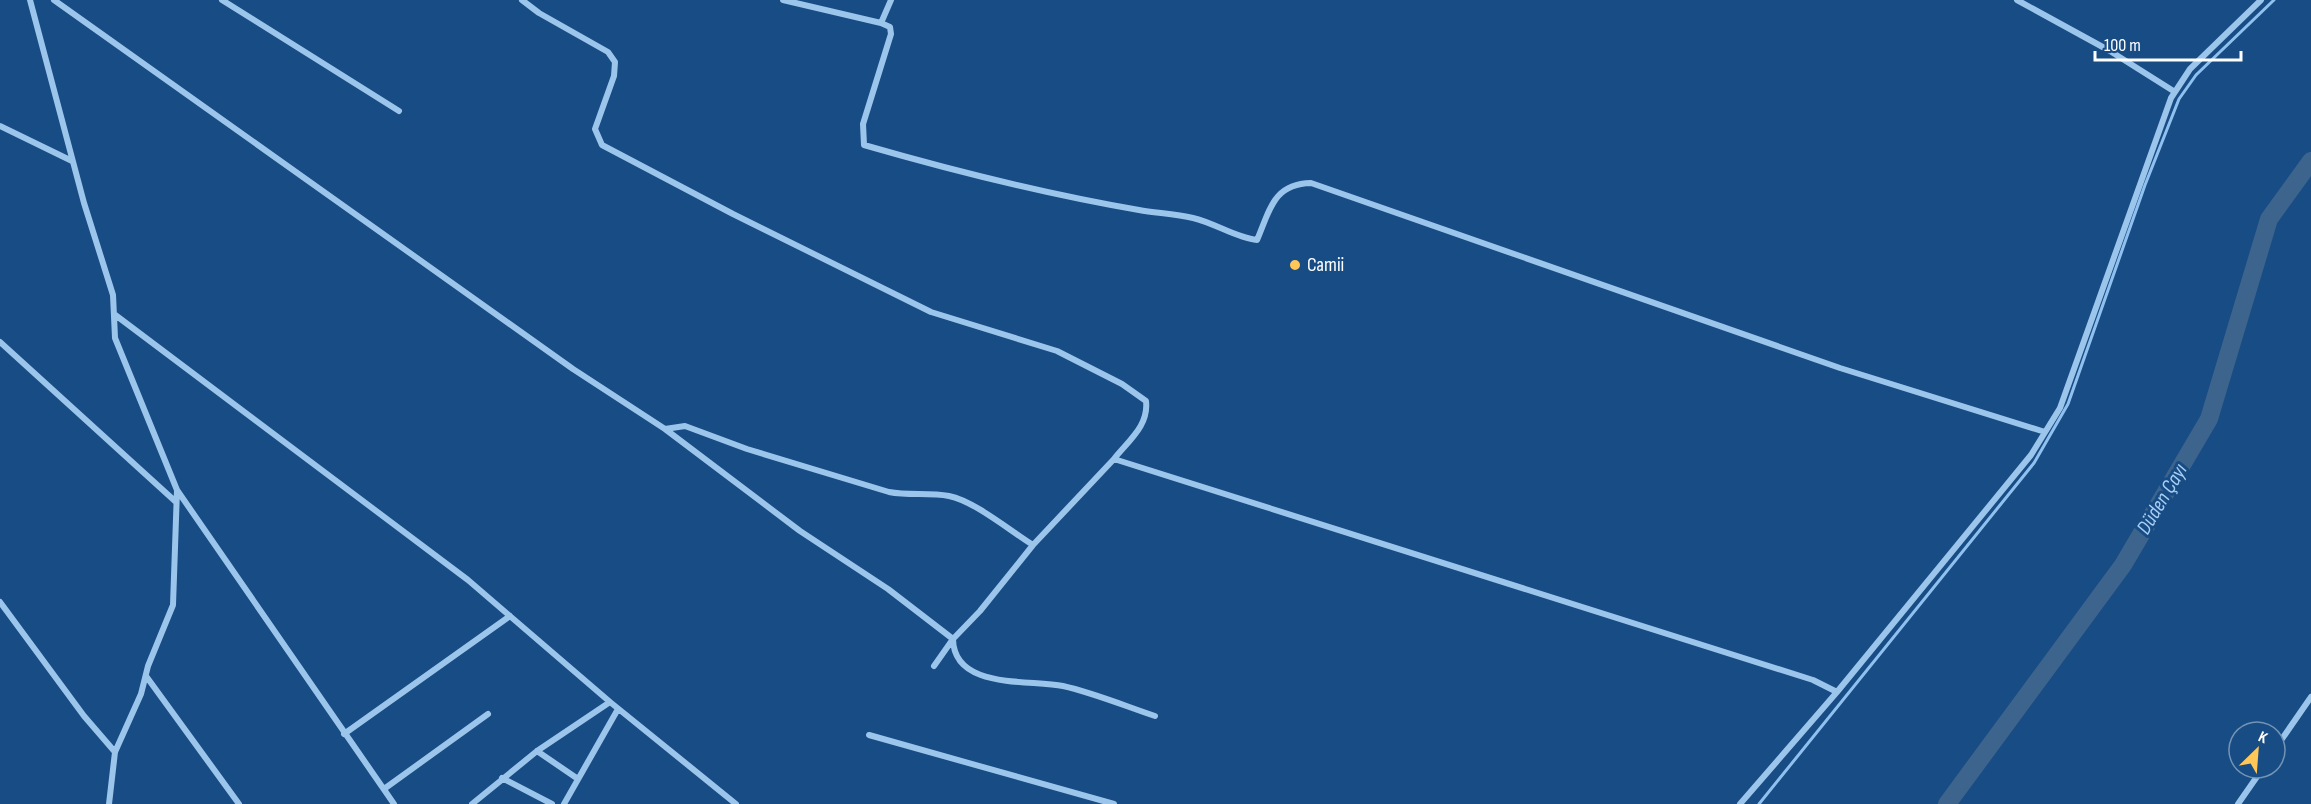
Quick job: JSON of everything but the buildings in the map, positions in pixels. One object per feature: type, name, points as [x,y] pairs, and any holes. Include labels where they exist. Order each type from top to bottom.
[{"type":"street","points":[[30,0],[72,161],[113,296],[115,338],[177,490],[394,804]]},
{"type":"street","points":[[54,0],[573,369],[665,429],[800,531],[888,589],[953,639]]},
{"type":"street","points":[[222,0],[399,111]]},
{"type":"street","points":[[522,0],[539,13],[592,41],[608,52],[615,62],[614,76],[595,129],[602,145],[733,214],[931,312],[1057,351],[1122,384],[1146,401],[1148,415],[1143,424],[1114,459],[1033,545],[980,611],[953,639],[934,666]]},
{"type":"street","points":[[783,0],[890,27],[891,34],[863,124],[864,145],[921,162],[1036,189],[1217,224],[1247,239],[1257,240],[1278,194],[1293,183],[1311,183],[1840,368],[2045,432]]},
{"type":"street","points":[[881,23],[891,0]]},
{"type":"street","points":[[2017,0],[2110,51],[2175,92]]},
{"type":"street","points":[[1740,804],[1837,692],[2031,454],[2060,408],[2148,158],[2175,92],[2190,69],[2261,0]]},
{"type":"street","points":[[0,126],[72,161]]},
{"type":"street","points":[[114,314],[468,580],[618,709],[736,804]]},
{"type":"street","points":[[0,342],[115,449],[177,502]]},
{"type":"street","points":[[665,429],[685,426],[747,449],[889,492],[907,495],[950,496],[976,508],[1033,545]]},
{"type":"street","points":[[1114,459],[1813,680],[1837,692]]},
{"type":"street","points":[[109,804],[115,752],[141,694],[173,605],[177,490]]},
{"type":"street","points":[[0,602],[84,716],[115,752]]},
{"type":"street","points":[[344,734],[510,616]]},
{"type":"street","points":[[953,639],[953,652],[959,663],[976,672],[1016,684],[1062,686],[1155,716]]},
{"type":"street","points":[[146,676],[239,804]]},
{"type":"street","points":[[2287,732],[2311,697]]},
{"type":"street","points":[[472,804],[537,751],[610,702]]},
{"type":"street","points":[[564,804],[618,709]]},
{"type":"street","points":[[384,789],[488,714]]},
{"type":"street","points":[[869,735],[1114,804]]},
{"type":"street","points":[[537,751],[578,779]]},
{"type":"street","points":[[502,778],[552,804]]},
{"type":"street","points":[[2238,804],[2254,780]]},
{"type":"waterway","points":[[1759,804],[2034,463],[2068,404],[2145,185],[2179,99],[2196,75],[2274,0]]},
{"type":"waterway","name":"Düden Çayı","points":[[1947,804],[2123,565],[2209,419],[2269,219],[2311,161]]},
{"type":"place","name":"Camii","points":[[1295,265]]}]
